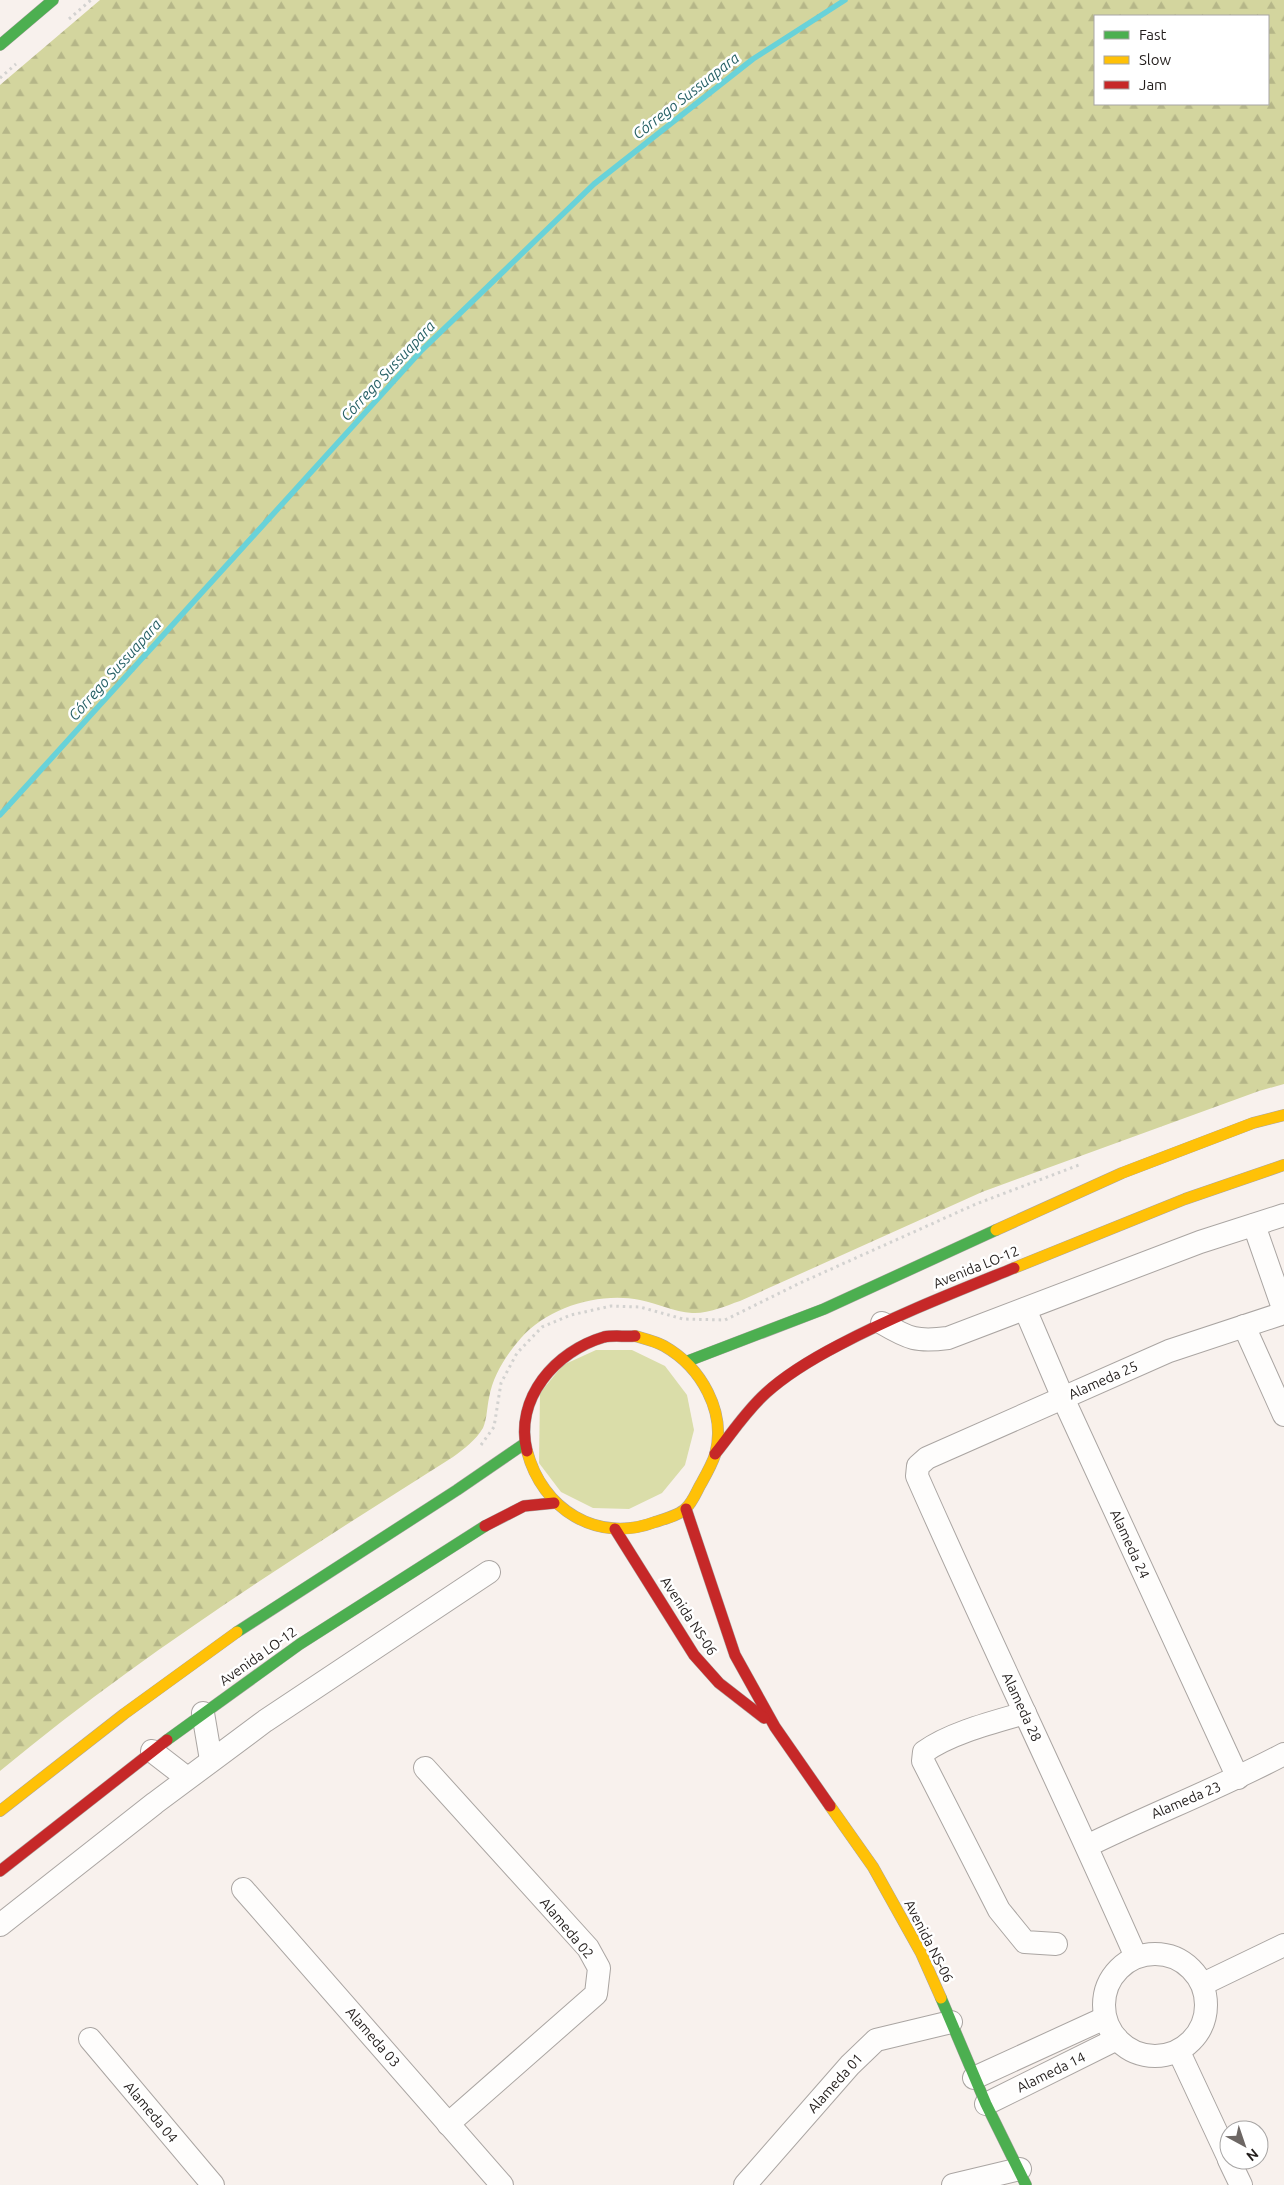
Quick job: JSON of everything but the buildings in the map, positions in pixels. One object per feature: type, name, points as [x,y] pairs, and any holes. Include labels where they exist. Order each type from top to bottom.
[{"type":"street","points":[[0,46],[53,0]]},
{"type":"street","name":"Avenida LO-12","points":[[688,1362],[824,1309],[1122,1173],[1253,1123],[1284,1115]]},
{"type":"street","name":"Avenida LO-12","points":[[715,1454],[753,1406],[794,1370],[882,1323],[914,1308],[1185,1199],[1284,1165]]},
{"type":"street","points":[[882,1323],[901,1334],[923,1341],[948,1338],[1200,1242],[1284,1215]]},
{"type":"street","points":[[1254,1225],[1284,1312]]},
{"type":"street","name":"Alameda 24","points":[[1025,1309],[1063,1398],[1238,1778]]},
{"type":"street","name":"Alameda 25","points":[[927,1458],[1169,1351],[1284,1312]]},
{"type":"street","points":[[1244,1326],[1284,1414]]},
{"type":"street","points":[[635,1336],[663,1345],[688,1362],[703,1381],[714,1404],[718,1429],[715,1454],[686,1509],[640,1527],[615,1529],[572,1516],[554,1503],[534,1476],[524,1444],[526,1414],[536,1387],[553,1363],[577,1346],[606,1337],[635,1336]]},
{"type":"street","points":[[0,1811],[103,1729],[252,1621],[469,1483],[524,1444]]},
{"type":"street","name":"Alameda 28","points":[[927,1458],[918,1466],[918,1476],[1136,1957]]},
{"type":"street","name":"Avenida LO-12","points":[[0,1871],[152,1751],[300,1644],[483,1527],[524,1506],[554,1503]]},
{"type":"street","name":"Avenida NS-06","points":[[686,1509],[735,1655],[775,1727],[873,1867],[921,1953],[974,2078],[1023,2177]]},
{"type":"street","name":"Avenida NS-06","points":[[615,1529],[694,1655],[719,1683],[775,1727]]},
{"type":"street","points":[[0,1925],[187,1778],[326,1679],[490,1572]]},
{"type":"street","points":[[203,1713],[212,1760]]},
{"type":"street","points":[[1025,1713],[935,1744],[924,1752],[924,1761],[999,1910],[1025,1942],[1056,1944]]},
{"type":"street","points":[[152,1751],[187,1778]]},
{"type":"street","name":"Alameda 23","points":[[1087,1846],[1148,1816],[1238,1778],[1284,1754]]},
{"type":"street","name":"Alameda 02","points":[[425,1768],[588,1948],[599,1968],[596,1994],[448,2124]]},
{"type":"street","name":"Alameda 03","points":[[244,1888],[502,2185]]},
{"type":"street","points":[[1203,1984],[1284,1946]]},
{"type":"street","points":[[1149,1954],[1165,1954],[1181,1960],[1194,1970],[1203,1984],[1207,2000],[1205,2017],[1199,2032],[1179,2052],[1159,2056],[1143,2055],[1129,2049],[1117,2039],[1105,2018],[1104,2000],[1109,1983],[1119,1969],[1136,1957],[1149,1954]]},
{"type":"street","name":"Alameda 14","points":[[974,2078],[1105,2018]]},
{"type":"street","name":"Alameda 01","points":[[745,2185],[850,2065],[876,2040],[951,2022]]},
{"type":"street","name":"Alameda 04","points":[[90,2039],[213,2185]]},
{"type":"street","name":"Alameda 14","points":[[986,2104],[1117,2039]]},
{"type":"street","points":[[1179,2052],[1219,2138]]},
{"type":"street","points":[[1234,2170],[1241,2185]]},
{"type":"street","points":[[953,2185],[1023,2177]]},
{"type":"path","points":[[476,1452],[494,1427],[501,1382],[517,1353],[542,1327],[571,1315],[611,1306],[640,1308],[683,1319],[725,1320],[976,1204],[1087,1162]]},
{"type":"green space","points":[[100,0],[1284,0],[1284,1084],[1259,1091],[982,1192],[740,1301],[716,1309],[692,1313],[640,1300],[608,1298],[576,1304],[560,1310],[532,1327],[510,1351],[497,1373],[491,1390],[483,1428],[477,1436],[453,1457],[222,1606],[109,1686],[0,1771],[0,85]]},
{"type":"green space","points":[[596,1350],[632,1350],[665,1366],[687,1395],[694,1430],[685,1465],[662,1493],[629,1509],[593,1508],[561,1492],[539,1463],[540,1393],[563,1365]]},
{"type":"waterway","name":"Córrego Sussuapara","points":[[0,815],[422,350],[594,184],[753,59],[845,0]]},
{"type":"traffic: fast","points":[[0,45],[53,0]]},
{"type":"traffic: fast","points":[[688,1361],[824,1309],[996,1230]]},
{"type":"traffic: fast","points":[[237,1632],[457,1490],[524,1444]]},
{"type":"traffic: fast","points":[[167,1740],[300,1644],[485,1526]]},
{"type":"traffic: fast","points":[[941,1998],[986,2104],[1026,2185]]},
{"type":"traffic: slow","points":[[996,1230],[1122,1173],[1253,1123],[1284,1115]]},
{"type":"traffic: slow","points":[[1014,1268],[1185,1199],[1284,1165]]},
{"type":"traffic: slow","points":[[527,1451],[534,1472],[545,1490],[559,1505],[575,1516],[593,1524],[613,1528],[633,1528],[680,1513],[688,1505],[708,1472],[715,1455],[718,1439],[714,1407],[700,1378],[677,1355],[661,1344],[635,1336]]},
{"type":"traffic: slow","points":[[0,1811],[124,1714],[237,1632]]},
{"type":"traffic: slow","points":[[830,1806],[873,1867],[921,1953],[941,1998]]},
{"type":"traffic: jam","points":[[715,1454],[759,1400],[801,1366],[860,1334],[926,1304],[1014,1268]]},
{"type":"traffic: jam","points":[[527,1451],[525,1431],[527,1413],[533,1395],[555,1365],[570,1353],[604,1337],[635,1336]]},
{"type":"traffic: jam","points":[[485,1526],[524,1506],[554,1503]]},
{"type":"traffic: jam","points":[[686,1509],[735,1655],[775,1727],[830,1806]]},
{"type":"traffic: jam","points":[[615,1529],[694,1655],[719,1683],[764,1718]]},
{"type":"traffic: jam","points":[[0,1871],[167,1740]]}]
